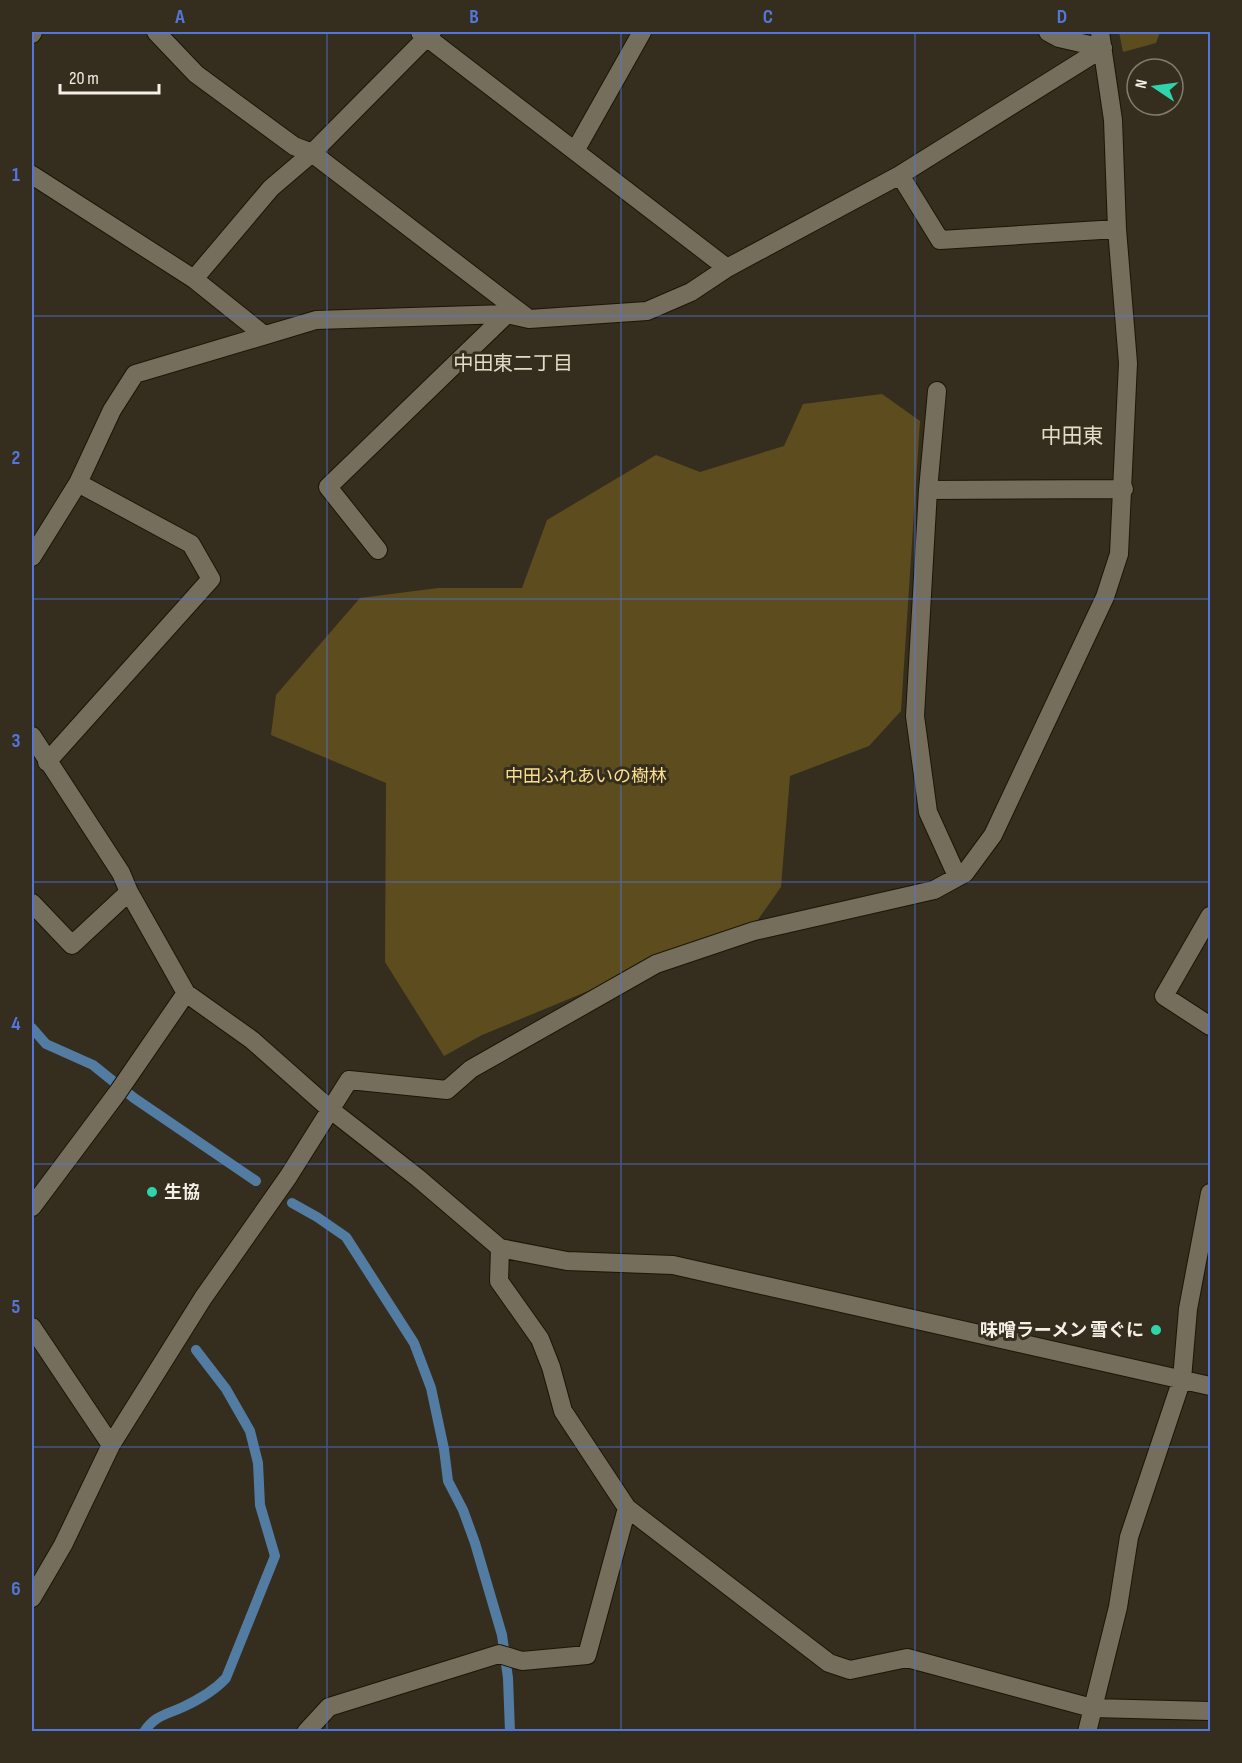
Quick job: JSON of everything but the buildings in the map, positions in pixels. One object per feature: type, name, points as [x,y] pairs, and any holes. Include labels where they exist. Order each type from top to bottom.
[{"type":"street","points":[[156,32],[196,74],[294,146],[312,153],[529,319]]},
{"type":"street","points":[[575,151],[642,32]]},
{"type":"street","points":[[1048,32],[1059,38],[1101,40]]},
{"type":"street","points":[[194,279],[271,188],[312,153],[427,34],[727,268]]},
{"type":"street","points":[[32,557],[78,483],[112,410],[135,374],[316,320],[507,315],[529,319],[647,311],[691,292],[727,268],[900,175],[1101,40]]},
{"type":"street","points":[[32,1598],[63,1545],[111,1445],[203,1298],[288,1177],[350,1080],[447,1090],[471,1069],[656,964],[754,931],[934,891],[965,873],[993,835],[1105,597],[1119,554],[1124,489],[1128,363],[1117,229],[1113,120],[1101,40]]},
{"type":"street","points":[[32,175],[194,279],[264,335]]},
{"type":"street","points":[[900,175],[940,240],[1117,229]]},
{"type":"street","points":[[378,550],[328,487],[507,315]]},
{"type":"street","points":[[937,391],[928,490],[915,716],[928,812],[957,876]]},
{"type":"street","points":[[47,762],[211,579],[191,544],[78,483]]},
{"type":"street","points":[[928,490],[1124,489]]},
{"type":"street","points":[[32,736],[121,873],[129,892],[186,993],[252,1040],[331,1110],[418,1178],[500,1248],[567,1261],[684,1268],[1210,1386]]},
{"type":"street","points":[[32,903],[72,945],[129,892]]},
{"type":"street","points":[[1210,916],[1164,996],[1210,1026]]},
{"type":"street","points":[[32,1207],[118,1092],[186,993]]},
{"type":"street","points":[[1087,1731],[1118,1606],[1128,1537],[1182,1379],[1188,1310],[1210,1193]]},
{"type":"street","points":[[500,1248],[499,1281],[540,1339],[551,1367],[563,1411],[627,1508],[829,1663],[850,1670],[907,1658],[1092,1708],[1210,1711]]},
{"type":"street","points":[[32,1327],[111,1445]]},
{"type":"street","points":[[307,1731],[330,1707],[499,1654],[522,1661],[586,1655],[627,1508]]},
{"type":"green space","points":[[1119,32],[1160,32],[1156,43],[1123,52]]},
{"type":"green space","name":"中田ふれあいの樹林","points":[[882,394],[920,421],[901,711],[869,746],[790,776],[781,887],[757,921],[482,1035],[444,1056],[385,962],[386,783],[271,735],[276,695],[360,598],[438,588],[522,588],[547,520],[656,455],[700,472],[784,446],[803,404]]},
{"type":"waterway","points":[[32,1028],[46,1044],[93,1065],[134,1098],[256,1181]]},
{"type":"waterway","points":[[292,1203],[346,1237],[414,1343],[431,1388],[444,1449],[448,1481],[463,1510],[475,1543],[502,1635],[508,1678],[510,1732]]},
{"type":"waterway","points":[[144,1732],[157,1719],[200,1698],[226,1678],[275,1556],[260,1505],[258,1463],[250,1431],[226,1389],[196,1350]]},
{"type":"place","name":"生協","points":[[152,1192]]},
{"type":"place","name":"味噌ラーメン 雪ぐに","points":[[1156,1330]]},
{"type":"district","name":"中田東二丁目","points":[[513,364]]},
{"type":"district","name":"中田東","points":[[1072,436]]}]
